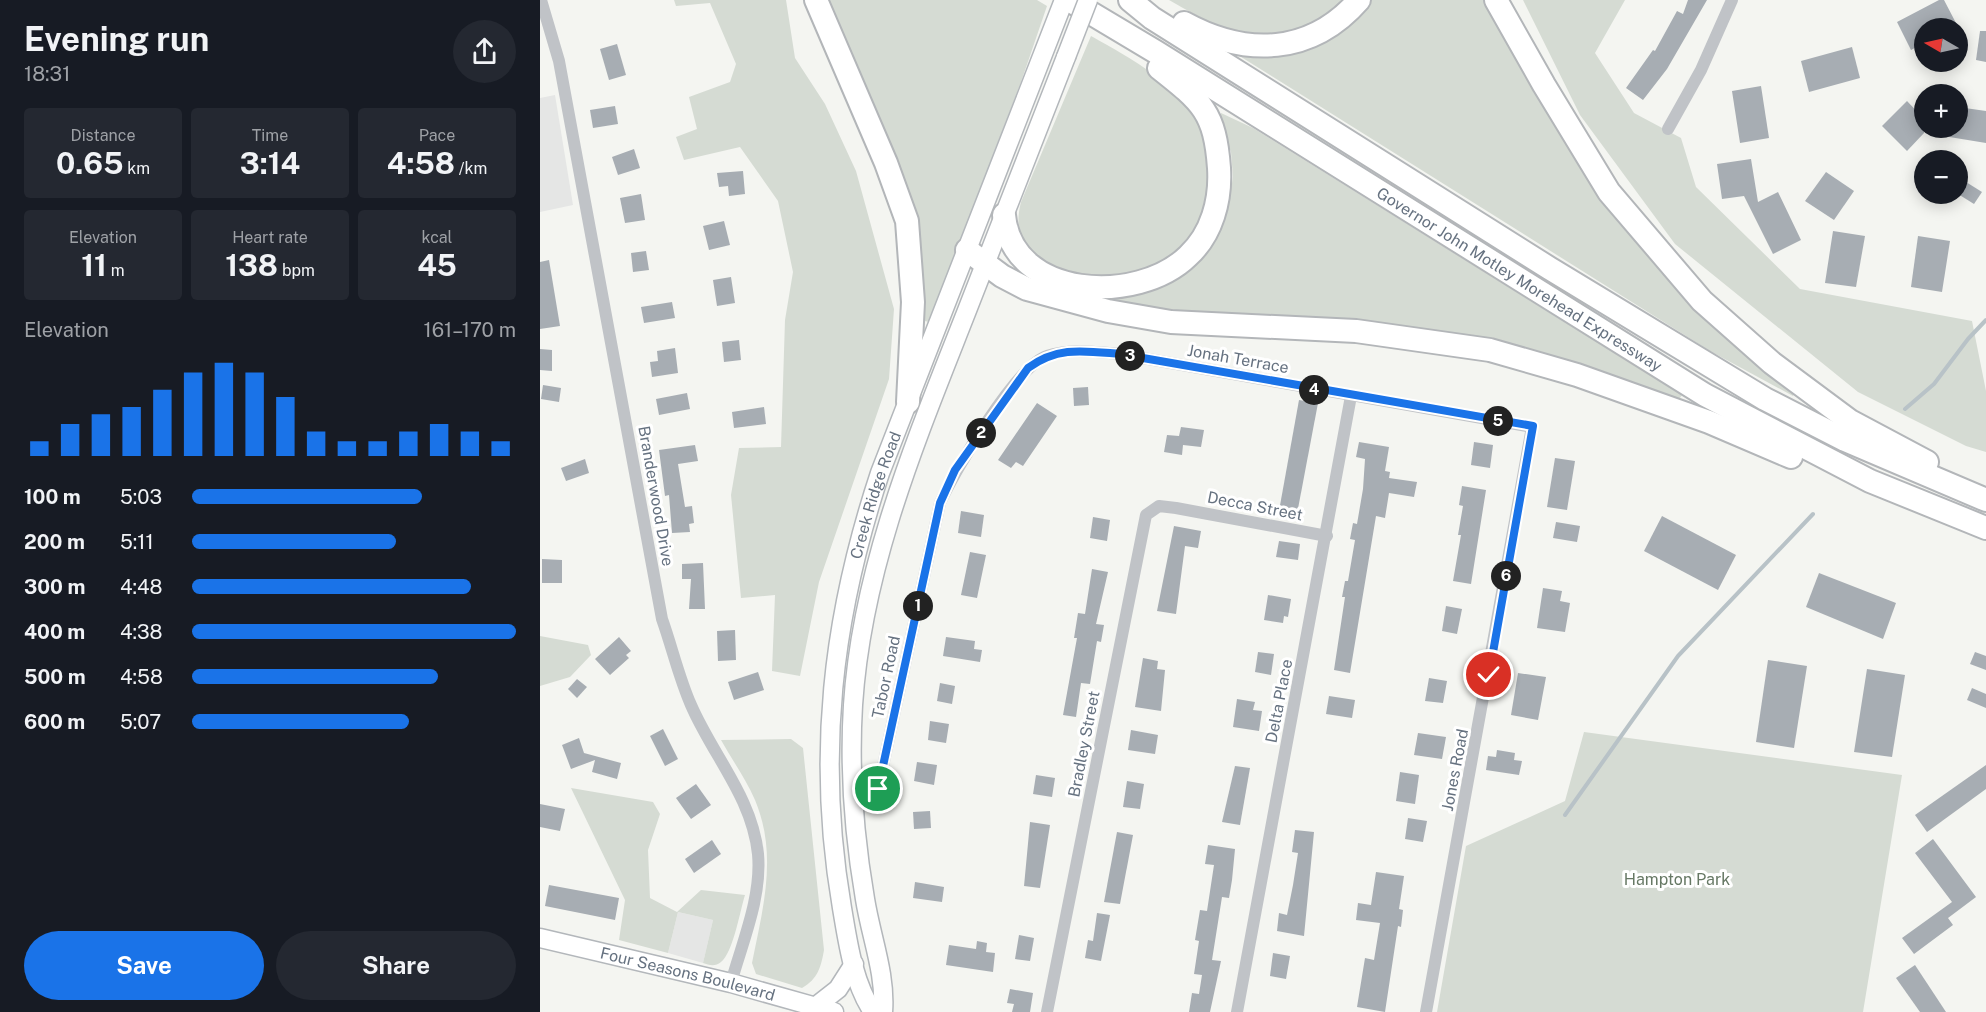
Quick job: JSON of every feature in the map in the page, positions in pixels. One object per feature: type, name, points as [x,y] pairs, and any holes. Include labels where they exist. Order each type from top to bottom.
[{"type":"highway","points":[[816,0],[886,163],[907,221],[913,302],[908,402]]},
{"type":"highway","name":"Governor John Motley Morehead Expressway","points":[[1069,0],[1705,395],[1870,481],[1986,528]]},
{"type":"highway","points":[[1132,1],[1156,8],[1206,35],[1235,44],[1262,46],[1290,44],[1326,28],[1347,14],[1359,0]]},
{"type":"highway","points":[[1496,0],[1609,192],[1702,301],[1772,363],[1850,421],[1910,454],[1986,489]]},
{"type":"highway","name":"Governor John Motley Morehead Expressway","points":[[1132,1],[1152,18],[1549,268],[1766,399],[1864,449],[1986,500]]},
{"type":"highway","points":[[1004,215],[1005,228],[1011,242],[1033,270],[1051,279],[1079,285],[1116,287],[1147,280],[1188,257],[1202,239],[1212,222],[1218,200],[1217,141],[1210,118],[1187,90],[1123,34]]},
{"type":"highway","points":[[967,250],[986,265],[1027,288],[1108,311],[1171,322],[1356,331],[1490,350],[1577,375],[1710,423],[1833,476],[1870,481]]},
{"type":"main road","name":"Creek Ridge Road","points":[[873,1012],[863,997],[854,964],[837,878],[831,830],[829,724],[835,660],[845,595],[860,534],[908,402],[1064,0]]},
{"type":"main road","name":"Creek Ridge Road","points":[[883,1012],[885,991],[869,926],[853,811],[853,704],[871,582],[902,480],[1088,0]]},
{"type":"main road","name":"Four Seasons Boulevard","points":[[540,938],[731,983],[834,1012]]},
{"type":"main road","points":[[815,1007],[838,989],[854,964]]},
{"type":"street","name":"Branderwood Drive","points":[[541,0],[559,60],[662,619],[691,706],[739,792],[755,839],[758,874],[755,895],[731,983]]},
{"type":"street","points":[[1668,129],[1701,70],[1732,0]]},
{"type":"street","name":"Jonah Terrace","points":[[1044,356],[1066,351],[1120,354],[1533,426]]},
{"type":"street","name":"Tabor Road","points":[[878,789],[940,503],[955,470],[995,412],[1028,368],[1044,356]]},
{"type":"street","name":"Delta Place","points":[[1237,1012],[1327,536],[1351,396]]},
{"type":"street","name":"Jones Road","points":[[1426,1012],[1533,426]]},
{"type":"street","name":"Bradley Street","points":[[1047,1012],[1146,515],[1158,506],[1176,508]]},
{"type":"street","name":"Decca Street","points":[[1176,508],[1327,536]]},
{"type":"shaded area","points":[[555,95],[573,205],[540,212],[540,98]]},
{"type":"shaded area","points":[[678,912],[713,920],[703,963],[668,953]]},
{"type":"green space","points":[[674,0],[786,0],[795,58],[825,104],[856,171],[894,309],[889,379],[819,582],[800,676],[772,671],[775,595],[741,598],[731,495],[739,448],[781,447],[785,320],[793,272],[778,201],[740,147],[684,160],[676,137],[697,129],[689,97],[730,82],[736,64],[710,3],[676,6]]},
{"type":"green space","points":[[823,0],[1037,0],[1047,6],[1021,82],[929,322],[921,320],[923,285]]},
{"type":"green space","points":[[1169,0],[1347,0],[1325,18],[1303,30],[1281,36],[1260,36],[1238,32],[1215,24]]},
{"type":"green space","points":[[1369,0],[1487,0],[1559,131],[1796,390],[1793,396],[1710,351],[1238,55],[1240,50],[1263,53]]},
{"type":"green space","points":[[1523,0],[1625,0],[1595,53],[1634,113],[1681,138],[1696,187],[1800,289],[1972,321],[1986,391],[1986,452],[1966,446],[1858,392],[1675,244],[1580,115]]},
{"type":"green space","points":[[1091,36],[1144,67],[1179,95],[1194,110],[1204,126],[1210,143],[1210,201],[1198,229],[1183,247],[1164,262],[1136,274],[1097,276],[1060,270],[1044,263],[1031,253],[1022,240],[1018,223],[1021,202]]},
{"type":"green space","points":[[1221,113],[1253,128],[1682,395],[1678,401],[1618,379],[1151,307],[1061,287],[1111,293],[1220,226],[1229,202],[1233,177],[1231,152],[1219,119]]},
{"type":"green space","points":[[540,636],[588,645],[591,655],[570,677],[540,686]]},
{"type":"green space","name":"Hampton Park","points":[[1584,732],[1902,775],[1863,1012],[1437,1012],[1466,846],[1565,801]]},
{"type":"green space","points":[[791,739],[803,748],[824,950],[818,972],[812,981],[802,988],[756,974],[752,963],[764,902],[766,841],[755,800],[721,740]]},
{"type":"green space","points":[[571,788],[653,802],[660,814],[648,850],[650,898],[677,912],[701,890],[745,895],[733,941],[719,964],[703,963],[713,920],[678,912],[668,953],[619,940],[625,900]]},
{"type":"building","points":[[1688,0],[1707,0],[1667,69],[1643,100],[1626,88],[1653,50],[1655,51],[1677,11],[1683,14]]},
{"type":"building","points":[[1939,0],[1944,0],[1953,18],[1914,18],[1914,48],[1911,50],[1897,22]]},
{"type":"building","points":[[1980,31],[1986,31],[1986,62],[1976,60]]},
{"type":"building","points":[[617,44],[626,75],[609,80],[600,49]]},
{"type":"building","points":[[1852,47],[1860,78],[1809,92],[1801,61]]},
{"type":"building","points":[[1761,86],[1769,138],[1740,143],[1732,91]]},
{"type":"building","points":[[1907,101],[1914,108],[1914,138],[1919,138],[1907,151],[1882,126]]},
{"type":"building","points":[[615,106],[618,124],[593,128],[590,110]]},
{"type":"building","points":[[1968,108],[1986,111],[1986,143],[1956,138],[1968,138]]},
{"type":"building","points":[[634,149],[640,168],[618,175],[612,157]]},
{"type":"building","points":[[1751,159],[1758,202],[1778,192],[1801,240],[1773,254],[1744,196],[1722,199],[1717,164]]},
{"type":"building","points":[[743,171],[745,194],[729,196],[728,186],[719,187],[717,173]]},
{"type":"building","points":[[1826,172],[1854,191],[1834,220],[1805,201]]},
{"type":"building","points":[[1968,183],[1982,192],[1974,204],[1968,200]]},
{"type":"building","points":[[641,194],[645,220],[625,223],[620,198]]},
{"type":"building","points":[[724,221],[730,245],[709,250],[703,226]]},
{"type":"building","points":[[1833,231],[1865,236],[1856,287],[1825,283]]},
{"type":"building","points":[[1918,236],[1950,241],[1942,292],[1911,287]]},
{"type":"building","points":[[646,251],[649,270],[633,272],[631,253]]},
{"type":"building","points":[[549,260],[560,326],[540,329],[540,262]]},
{"type":"building","points":[[731,277],[735,303],[717,306],[713,280]]},
{"type":"building","points":[[672,302],[675,318],[644,323],[641,307]]},
{"type":"building","points":[[739,340],[741,360],[724,362],[722,342]]},
{"type":"building","points":[[675,348],[678,373],[652,377],[650,362],[658,361],[657,351]]},
{"type":"building","points":[[540,349],[552,350],[552,371],[540,370]]},
{"type":"building","points":[[543,385],[561,388],[559,402],[541,399]]},
{"type":"building","points":[[1088,387],[1089,405],[1074,406],[1073,388]]},
{"type":"building","points":[[687,393],[690,409],[659,415],[656,399]]},
{"type":"building","points":[[1299,400],[1318,403],[1297,514],[1279,511]]},
{"type":"building","points":[[1037,403],[1057,416],[1023,466],[1016,462],[1011,468],[998,460]]},
{"type":"building","points":[[764,407],[766,424],[734,428],[732,412]]},
{"type":"building","points":[[1181,427],[1204,430],[1201,447],[1183,445],[1182,455],[1164,452],[1167,435],[1179,436]]},
{"type":"building","points":[[1359,442],[1389,447],[1385,471],[1390,472],[1389,478],[1417,482],[1414,497],[1389,493],[1385,518],[1376,516],[1350,673],[1334,670],[1345,597],[1342,597],[1345,581],[1348,581],[1355,540],[1350,539],[1353,523],[1357,524],[1363,489],[1365,459],[1356,457]]},
{"type":"building","points":[[1474,442],[1493,445],[1490,468],[1471,465]]},
{"type":"building","points":[[695,445],[698,461],[678,464],[685,507],[692,506],[694,523],[689,524],[690,532],[672,533],[669,495],[665,496],[659,450]]},
{"type":"building","points":[[1555,458],[1575,461],[1567,510],[1547,507]]},
{"type":"building","points":[[585,459],[589,473],[566,481],[561,468]]},
{"type":"building","points":[[1462,486],[1486,490],[1471,584],[1453,581],[1461,535],[1458,535],[1463,506],[1459,505]]},
{"type":"building","points":[[961,511],[984,515],[981,537],[958,533]]},
{"type":"building","points":[[1662,516],[1736,555],[1718,590],[1644,551]]},
{"type":"building","points":[[1093,517],[1110,520],[1107,541],[1090,538]]},
{"type":"building","points":[[1556,522],[1580,526],[1577,542],[1553,538]]},
{"type":"building","points":[[1174,526],[1201,531],[1198,548],[1185,546],[1176,614],[1157,611]]},
{"type":"building","points":[[1279,541],[1300,544],[1298,560],[1276,557]]},
{"type":"building","points":[[970,552],[986,555],[977,598],[961,595]]},
{"type":"building","points":[[542,559],[562,560],[562,583],[542,583]]},
{"type":"building","points":[[703,563],[705,609],[689,609],[691,579],[682,579],[682,564]]},
{"type":"building","points":[[1092,569],[1108,572],[1096,624],[1104,625],[1101,642],[1097,641],[1090,684],[1081,683],[1076,717],[1063,715],[1077,638],[1074,638],[1078,613],[1085,614]]},
{"type":"building","points":[[1819,573],[1896,603],[1883,639],[1806,607]]},
{"type":"building","points":[[1543,588],[1562,591],[1560,601],[1570,603],[1565,632],[1537,628]]},
{"type":"building","points":[[1268,595],[1291,599],[1288,617],[1284,616],[1283,623],[1264,620]]},
{"type":"building","points":[[1446,606],[1462,609],[1457,634],[1442,631]]},
{"type":"building","points":[[735,630],[736,660],[718,661],[717,631]]},
{"type":"building","points":[[619,637],[631,651],[626,655],[629,658],[610,675],[595,659]]},
{"type":"building","points":[[946,637],[975,641],[974,649],[982,650],[980,662],[943,656]]},
{"type":"building","points":[[1258,652],[1274,654],[1271,675],[1255,672]]},
{"type":"building","points":[[1975,652],[1986,656],[1986,670],[1970,664]]},
{"type":"building","points":[[1143,658],[1158,661],[1157,669],[1165,670],[1161,711],[1135,707]]},
{"type":"building","points":[[1768,660],[1807,666],[1794,748],[1756,742]]},
{"type":"building","points":[[1867,669],[1905,675],[1892,757],[1854,752]]},
{"type":"building","points":[[758,672],[764,690],[734,700],[728,682]]},
{"type":"building","points":[[1518,673],[1546,677],[1538,720],[1511,715]]},
{"type":"building","points":[[1429,678],[1447,681],[1443,703],[1425,701]]},
{"type":"building","points":[[577,679],[587,687],[577,698],[568,689]]},
{"type":"building","points":[[940,683],[955,686],[952,704],[937,701]]},
{"type":"building","points":[[1972,688],[1986,694],[1986,708],[1967,700]]},
{"type":"building","points":[[1329,696],[1355,700],[1352,718],[1326,714]]},
{"type":"building","points":[[1237,699],[1255,702],[1253,710],[1262,711],[1259,731],[1233,727]]},
{"type":"building","points":[[930,721],[949,724],[946,743],[928,740]]},
{"type":"building","points":[[663,729],[678,759],[665,766],[650,736]]},
{"type":"building","points":[[1131,730],[1158,735],[1155,754],[1128,750]]},
{"type":"building","points":[[1418,733],[1446,737],[1442,759],[1414,755]]},
{"type":"building","points":[[579,738],[584,753],[621,763],[617,779],[592,772],[595,760],[571,769],[562,745]]},
{"type":"building","points":[[1497,750],[1515,753],[1514,760],[1522,761],[1519,775],[1486,770],[1488,756],[1496,757]]},
{"type":"building","points":[[917,762],[937,765],[934,785],[914,781]]},
{"type":"building","points":[[1986,765],[1986,789],[1927,832],[1915,815]]},
{"type":"building","points":[[1235,766],[1250,768],[1240,825],[1222,822]]},
{"type":"building","points":[[1400,772],[1419,775],[1415,804],[1396,801]]},
{"type":"building","points":[[1036,775],[1055,778],[1052,797],[1033,794]]},
{"type":"building","points":[[1127,781],[1144,784],[1140,809],[1123,807]]},
{"type":"building","points":[[696,784],[711,805],[691,819],[676,798]]},
{"type":"building","points":[[540,804],[565,809],[560,831],[540,827]]},
{"type":"building","points":[[930,811],[931,828],[914,829],[913,812]]},
{"type":"building","points":[[1408,818],[1427,821],[1423,842],[1405,839]]},
{"type":"building","points":[[1030,822],[1050,825],[1040,888],[1024,886]]},
{"type":"building","points":[[1295,830],[1314,832],[1304,936],[1277,931],[1279,913],[1287,915],[1293,885],[1298,853],[1292,852]]},
{"type":"building","points":[[1117,832],[1133,835],[1120,904],[1104,902]]},
{"type":"building","points":[[1933,839],[1976,897],[1948,918],[1953,925],[1914,954],[1902,938],[1952,902],[1915,853]]},
{"type":"building","points":[[712,840],[721,854],[694,873],[685,859]]},
{"type":"building","points":[[1208,845],[1235,849],[1232,880],[1229,898],[1222,897],[1212,960],[1221,961],[1210,1012],[1189,1012],[1192,993],[1199,994],[1202,975],[1194,974],[1199,941],[1195,940],[1200,910],[1207,911],[1214,865],[1205,864]]},
{"type":"building","points":[[1376,872],[1404,876],[1399,909],[1403,910],[1401,927],[1398,926],[1385,1012],[1357,1007],[1365,958],[1374,960],[1380,923],[1356,920],[1358,903],[1371,905]]},
{"type":"building","points":[[915,882],[944,887],[942,902],[913,898]]},
{"type":"building","points":[[549,885],[619,898],[615,920],[545,906]]},
{"type":"building","points":[[1097,913],[1110,915],[1101,961],[1085,958],[1088,940],[1093,941]]},
{"type":"building","points":[[1019,935],[1034,938],[1030,961],[1015,959]]},
{"type":"building","points":[[977,941],[987,943],[986,952],[995,953],[993,972],[946,965],[949,945],[976,949]]},
{"type":"building","points":[[1273,953],[1290,956],[1286,979],[1270,976]]},
{"type":"building","points":[[1915,965],[1946,1012],[1920,1012],[1896,978]]},
{"type":"building","points":[[1010,989],[1033,993],[1030,1012],[1012,1012],[1014,1004],[1007,1003]]},
{"type":"waterway","points":[[1905,409],[1934,384],[1968,339],[1986,320]]},
{"type":"waterway","points":[[1565,815],[1678,656],[1813,514]]},
{"type":"route","points":[[878,789],[940,503],[955,470],[1028,368],[1044,356],[1066,351],[1120,354],[1533,426],[1489,675]]}]
